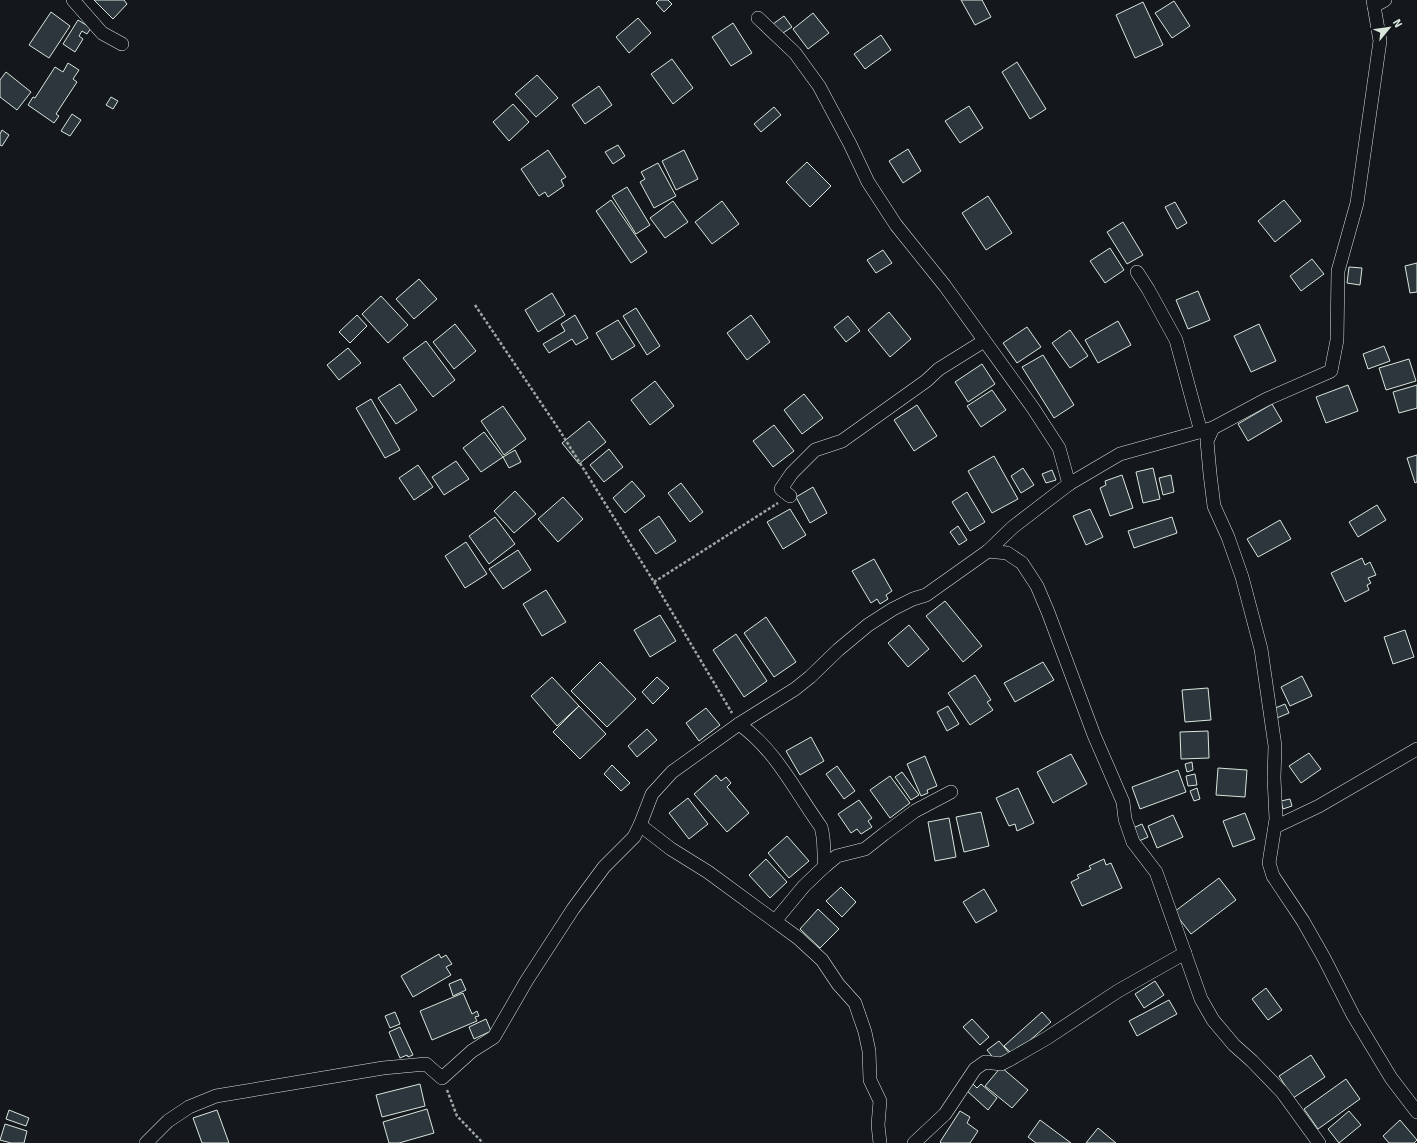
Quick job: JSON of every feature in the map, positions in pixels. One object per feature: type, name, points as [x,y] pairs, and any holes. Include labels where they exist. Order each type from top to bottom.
[{"type":"street","points":[[73,0],[102,33],[122,44]]},
{"type":"street","points":[[146,1143],[173,1118],[189,1107],[216,1096],[383,1068],[426,1064],[442,1078],[472,1051],[494,1037],[527,980],[573,909],[604,867],[634,837],[652,794],[672,772],[738,724],[795,689],[868,625],[894,608],[926,595],[988,551],[1013,527],[1069,484],[1120,454],[1207,430],[1268,399],[1331,371],[1337,340],[1338,271],[1357,203],[1380,42],[1377,2]]},
{"type":"street","points":[[758,18],[795,53],[819,86],[850,144],[868,182],[896,225],[984,340],[1033,408],[1059,448],[1069,484]]},
{"type":"street","points":[[1137,272],[1176,340],[1207,430],[1210,434],[1207,441],[1214,506],[1228,536],[1242,577],[1261,649],[1275,746],[1274,778],[1276,819],[1269,863],[1273,876],[1303,921],[1353,1015],[1391,1078],[1417,1112]]},
{"type":"street","points":[[790,496],[781,489],[792,473],[815,450],[842,441],[926,381],[939,369],[984,340]]},
{"type":"street","points":[[988,551],[1008,553],[1022,563],[1037,586],[1094,735],[1123,802],[1125,819],[1133,842],[1156,872],[1201,999],[1213,1020],[1234,1045],[1282,1092],[1320,1143]]},
{"type":"street","points":[[738,724],[753,734],[769,751],[821,827],[825,838],[823,852],[825,866]]},
{"type":"street","points":[[1275,827],[1319,806],[1417,749]]},
{"type":"street","points":[[775,921],[804,886],[837,856],[865,849],[915,811],[951,792]]},
{"type":"street","points":[[640,825],[671,848],[708,872],[798,938],[822,960],[838,984],[855,1002],[865,1032],[869,1051],[870,1080],[880,1101],[878,1125],[880,1143]]},
{"type":"street","points":[[914,1143],[945,1114],[975,1069],[985,1062],[1001,1064],[1009,1060],[1046,1038],[1118,991],[1185,954]]},
{"type":"path","points":[[474,305],[560,431],[654,582],[738,724]]},
{"type":"path","points":[[654,582],[790,496]]},
{"type":"path","points":[[442,1078],[457,1116],[483,1143]]},
{"type":"building","points":[[94,0],[124,0],[127,4],[113,19]]},
{"type":"building","points":[[659,0],[668,0],[672,4],[664,12],[656,3]]},
{"type":"building","points":[[961,0],[982,0],[991,17],[975,25]]},
{"type":"building","points":[[1174,1],[1190,26],[1172,38],[1155,13]]},
{"type":"building","points":[[1143,2],[1163,45],[1135,58],[1116,15]]},
{"type":"building","points":[[51,12],[70,26],[49,58],[29,45]]},
{"type":"building","points":[[813,13],[829,33],[808,49],[793,29]]},
{"type":"building","points":[[784,16],[792,27],[780,35],[773,24]]},
{"type":"building","points":[[638,18],[651,33],[629,53],[616,37]]},
{"type":"building","points":[[78,20],[91,28],[87,34],[82,31],[79,36],[83,39],[75,52],[63,44]]},
{"type":"building","points":[[733,23],[752,53],[731,66],[712,37]]},
{"type":"building","points":[[881,35],[891,50],[865,69],[854,54]]},
{"type":"building","points":[[672,59],[693,88],[673,104],[651,74]]},
{"type":"building","points":[[1017,62],[1046,109],[1030,119],[1002,72]]},
{"type":"building","points":[[68,63],[79,70],[73,79],[77,82],[56,114],[59,116],[54,123],[28,105],[33,97],[35,98],[55,67],[63,72]]},
{"type":"building","points":[[6,72],[31,92],[17,110],[0,97],[0,80]]},
{"type":"building","points":[[537,75],[558,98],[536,117],[515,94]]},
{"type":"building","points":[[599,86],[612,105],[585,124],[572,105]]},
{"type":"building","points":[[111,97],[118,101],[113,109],[106,105]]},
{"type":"building","points":[[513,104],[529,122],[509,141],[493,122]]},
{"type":"building","points":[[969,106],[983,128],[960,143],[945,121]]},
{"type":"building","points":[[774,107],[781,115],[761,132],[754,124]]},
{"type":"building","points":[[72,114],[81,120],[70,136],[61,131]]},
{"type":"building","points":[[2,130],[9,135],[2,146],[0,145],[0,134]]},
{"type":"building","points":[[618,145],[625,156],[613,164],[605,152]]},
{"type":"building","points":[[908,149],[921,171],[903,183],[889,161]]},
{"type":"building","points":[[548,150],[566,177],[561,180],[564,186],[548,197],[545,192],[539,196],[521,169]]},
{"type":"building","points":[[684,150],[698,179],[676,190],[662,161]]},
{"type":"building","points":[[807,162],[831,186],[810,207],[786,182]]},
{"type":"building","points":[[658,163],[676,196],[654,208],[640,182],[645,179],[641,172]]},
{"type":"building","points":[[627,187],[650,225],[636,234],[612,196]]},
{"type":"building","points":[[988,196],[1012,233],[986,250],[962,213]]},
{"type":"building","points":[[611,200],[647,252],[631,263],[596,211]]},
{"type":"building","points":[[1284,200],[1301,221],[1275,242],[1258,221]]},
{"type":"building","points":[[673,201],[688,222],[665,238],[650,218]]},
{"type":"building","points":[[722,201],[739,224],[712,244],[695,222]]},
{"type":"building","points":[[1175,202],[1187,223],[1177,229],[1165,207]]},
{"type":"building","points":[[1123,222],[1143,255],[1127,264],[1107,232]]},
{"type":"building","points":[[1110,248],[1124,270],[1105,283],[1090,261]]},
{"type":"building","points":[[883,250],[892,263],[876,273],[867,260]]},
{"type":"building","points":[[1312,259],[1324,274],[1301,291],[1290,276]]},
{"type":"building","points":[[1417,263],[1417,292],[1410,293],[1405,266]]},
{"type":"building","points":[[1349,267],[1362,268],[1360,285],[1347,283]]},
{"type":"building","points":[[419,279],[437,299],[414,319],[396,299]]},
{"type":"building","points":[[1198,291],[1210,320],[1188,329],[1176,300]]},
{"type":"building","points":[[552,293],[565,315],[538,332],[525,310]]},
{"type":"building","points":[[381,296],[408,325],[388,343],[362,314]]},
{"type":"building","points":[[636,308],[660,346],[647,355],[623,316]]},
{"type":"building","points":[[889,312],[911,339],[890,357],[868,330]]},
{"type":"building","points":[[357,315],[367,326],[350,343],[339,332]]},
{"type":"building","points":[[575,315],[588,338],[576,345],[572,339],[549,353],[543,344],[565,331],[561,324]]},
{"type":"building","points":[[751,315],[770,342],[747,360],[727,333]]},
{"type":"building","points":[[848,316],[860,331],[846,342],[834,327]]},
{"type":"building","points":[[618,320],[635,346],[612,360],[596,333]]},
{"type":"building","points":[[1118,321],[1131,345],[1098,363],[1085,340]]},
{"type":"building","points":[[455,324],[476,351],[454,369],[433,342]]},
{"type":"building","points":[[1259,324],[1276,361],[1251,372],[1234,336]]},
{"type":"building","points":[[1027,327],[1041,347],[1017,363],[1003,343]]},
{"type":"building","points":[[1070,330],[1088,356],[1070,368],[1052,343]]},
{"type":"building","points":[[426,341],[455,380],[433,397],[403,358]]},
{"type":"building","points":[[1384,346],[1390,361],[1368,369],[1363,354]]},
{"type":"building","points":[[348,348],[361,363],[339,380],[327,365]]},
{"type":"building","points":[[1043,355],[1074,405],[1054,418],[1022,367]]},
{"type":"building","points":[[1409,359],[1416,381],[1386,390],[1379,368]]},
{"type":"building","points":[[982,364],[995,384],[968,402],[955,382]]},
{"type":"building","points":[[655,381],[674,406],[650,425],[631,400]]},
{"type":"building","points":[[400,384],[417,410],[396,424],[378,398]]},
{"type":"building","points":[[1348,385],[1358,411],[1326,423],[1316,397]]},
{"type":"building","points":[[1417,385],[1417,408],[1399,413],[1393,392]]},
{"type":"building","points":[[992,390],[1006,410],[981,427],[967,406]]},
{"type":"building","points":[[804,394],[823,418],[802,434],[784,410]]},
{"type":"building","points":[[371,399],[400,450],[385,458],[356,408]]},
{"type":"building","points":[[1272,404],[1282,421],[1248,441],[1238,424]]},
{"type":"building","points":[[917,405],[937,436],[914,451],[894,420]]},
{"type":"building","points":[[503,406],[526,439],[504,455],[481,421]]},
{"type":"building","points":[[589,421],[606,442],[579,464],[562,443]]},
{"type":"building","points":[[774,425],[794,451],[773,467],[753,441]]},
{"type":"building","points":[[484,432],[503,457],[481,472],[463,448]]},
{"type":"building","points":[[609,449],[623,467],[604,482],[590,465]]},
{"type":"building","points":[[515,450],[521,462],[509,468],[503,457]]},
{"type":"building","points":[[1417,455],[1417,482],[1415,483],[1407,458]]},
{"type":"building","points":[[994,456],[1018,499],[992,513],[968,471]]},
{"type":"building","points":[[456,461],[469,479],[444,495],[432,477]]},
{"type":"building","points":[[418,465],[433,487],[414,500],[399,478]]},
{"type":"building","points":[[1023,468],[1034,485],[1021,493],[1011,476]]},
{"type":"building","points":[[1153,468],[1160,499],[1143,503],[1136,472]]},
{"type":"building","points":[[1052,470],[1056,480],[1046,483],[1042,474]]},
{"type":"building","points":[[1122,475],[1133,508],[1110,516],[1100,488],[1106,485],[1105,481]]},
{"type":"building","points":[[1171,475],[1174,492],[1163,495],[1159,478]]},
{"type":"building","points":[[632,481],[645,496],[625,513],[613,498]]},
{"type":"building","points":[[681,483],[703,512],[690,522],[668,493]]},
{"type":"building","points":[[813,487],[827,513],[810,523],[796,497]]},
{"type":"building","points":[[515,491],[536,514],[514,533],[494,511]]},
{"type":"building","points":[[967,492],[985,522],[970,531],[952,502]]},
{"type":"building","points":[[563,497],[583,519],[558,542],[538,519]]},
{"type":"building","points":[[1377,505],[1386,520],[1358,537],[1349,522]]},
{"type":"building","points":[[790,509],[806,535],[783,549],[767,522]]},
{"type":"building","points":[[1090,509],[1103,537],[1086,545],[1073,516]]},
{"type":"building","points":[[659,516],[676,541],[656,554],[639,530]]},
{"type":"building","points":[[495,517],[515,544],[489,564],[469,536]]},
{"type":"building","points":[[1172,517],[1177,533],[1134,548],[1128,531]]},
{"type":"building","points":[[1280,520],[1291,539],[1258,557],[1247,539]]},
{"type":"building","points":[[958,526],[967,540],[959,545],[950,532]]},
{"type":"building","points":[[466,542],[487,574],[465,588],[445,556]]},
{"type":"building","points":[[518,550],[531,570],[503,589],[489,569]]},
{"type":"building","points":[[1362,558],[1365,565],[1370,562],[1376,575],[1368,578],[1371,583],[1367,585],[1369,590],[1345,602],[1331,573]]},
{"type":"building","points":[[874,559],[892,591],[886,595],[888,599],[880,604],[877,599],[871,603],[852,571]]},
{"type":"building","points":[[546,590],[566,622],[542,636],[523,604]]},
{"type":"building","points":[[945,601],[982,646],[963,662],[926,616]]},
{"type":"building","points":[[660,615],[676,641],[650,657],[634,630]]},
{"type":"building","points":[[766,617],[796,662],[774,677],[744,633]]},
{"type":"building","points":[[909,625],[929,649],[908,667],[888,643]]},
{"type":"building","points":[[1405,630],[1414,657],[1393,664],[1384,637]]},
{"type":"building","points":[[736,634],[767,681],[744,697],[713,650]]},
{"type":"building","points":[[600,662],[636,699],[607,727],[571,691]]},
{"type":"building","points":[[1043,662],[1054,680],[1015,702],[1004,683]]},
{"type":"building","points":[[975,675],[991,700],[987,702],[993,710],[970,725],[948,693]]},
{"type":"building","points":[[1302,676],[1312,696],[1290,706],[1281,687]]},
{"type":"building","points":[[552,677],[579,706],[557,726],[531,696]]},
{"type":"building","points":[[657,677],[669,688],[653,704],[642,692]]},
{"type":"building","points":[[1208,688],[1211,720],[1185,722],[1182,690]]},
{"type":"building","points":[[1285,704],[1289,713],[1277,718],[1273,709]]},
{"type":"building","points":[[579,706],[606,734],[580,759],[553,732]]},
{"type":"building","points":[[948,706],[959,724],[947,731],[937,712]]},
{"type":"building","points":[[706,708],[720,725],[699,741],[686,723]]},
{"type":"building","points":[[647,729],[657,740],[637,757],[628,746]]},
{"type":"building","points":[[1208,731],[1209,758],[1181,759],[1180,732]]},
{"type":"building","points":[[811,737],[824,761],[800,775],[786,751]]},
{"type":"building","points":[[1309,753],[1321,769],[1301,783],[1289,766]]},
{"type":"building","points":[[1071,754],[1087,784],[1053,803],[1037,772]]},
{"type":"building","points":[[925,756],[937,786],[927,790],[928,793],[921,796],[907,764]]},
{"type":"building","points":[[1192,762],[1193,770],[1187,772],[1185,764]]},
{"type":"building","points":[[612,765],[630,783],[621,791],[604,774]]},
{"type":"building","points":[[837,766],[855,791],[844,799],[826,774]]},
{"type":"building","points":[[1218,768],[1247,770],[1245,797],[1216,795]]},
{"type":"building","points":[[1178,770],[1186,792],[1140,809],[1132,787]]},
{"type":"building","points":[[902,772],[919,795],[911,800],[895,777]]},
{"type":"building","points":[[1195,774],[1197,785],[1188,786],[1186,776]]},
{"type":"building","points":[[716,775],[721,781],[726,777],[731,783],[727,787],[749,813],[727,832],[694,794]]},
{"type":"building","points":[[890,776],[910,803],[890,818],[870,790]]},
{"type":"building","points":[[1018,788],[1034,823],[1017,831],[1015,824],[1009,826],[996,798]]},
{"type":"building","points":[[1197,788],[1200,799],[1194,801],[1190,791]]},
{"type":"building","points":[[688,798],[708,824],[689,839],[669,813]]},
{"type":"building","points":[[1290,799],[1292,806],[1283,809],[1281,801]]},
{"type":"building","points":[[859,800],[872,818],[868,821],[872,827],[861,834],[857,829],[851,833],[838,814]]},
{"type":"building","points":[[981,812],[989,846],[964,852],[956,817]]},
{"type":"building","points":[[1245,813],[1255,839],[1233,847],[1223,821]]},
{"type":"building","points":[[1173,815],[1183,837],[1157,848],[1148,826]]},
{"type":"building","points":[[949,818],[956,857],[935,861],[928,822]]},
{"type":"building","points":[[1142,824],[1148,837],[1139,841],[1133,828]]},
{"type":"building","points":[[787,836],[809,861],[789,878],[768,853]]},
{"type":"building","points":[[766,859],[787,882],[770,898],[749,875]]},
{"type":"building","points":[[1104,859],[1106,865],[1111,863],[1122,888],[1082,906],[1071,882],[1079,878],[1077,875],[1091,869],[1089,866]]},
{"type":"building","points":[[1219,878],[1236,900],[1191,934],[1174,912]]},
{"type":"building","points":[[841,887],[856,902],[842,917],[826,901]]},
{"type":"building","points":[[984,889],[997,911],[976,923],[963,902]]},
{"type":"building","points":[[818,909],[839,929],[820,948],[800,929]]},
{"type":"building","points":[[439,954],[441,958],[446,955],[452,964],[446,967],[451,975],[413,997],[401,976]]},
{"type":"building","points":[[461,979],[466,990],[453,996],[449,984]]},
{"type":"building","points":[[1155,981],[1164,995],[1144,1008],[1135,994]]},
{"type":"building","points":[[1266,988],[1282,1010],[1268,1020],[1252,999]]},
{"type":"building","points":[[463,993],[472,1014],[477,1011],[479,1016],[475,1017],[477,1021],[432,1040],[420,1011]]},
{"type":"building","points":[[1169,1000],[1177,1014],[1137,1036],[1129,1021]]},
{"type":"building","points":[[395,1012],[400,1024],[390,1028],[385,1016]]},
{"type":"building","points":[[1042,1012],[1051,1022],[1013,1055],[1004,1046]]},
{"type":"building","points":[[486,1019],[491,1031],[474,1039],[469,1027]]},
{"type":"building","points":[[972,1019],[989,1037],[980,1045],[963,1027]]},
{"type":"building","points":[[400,1027],[413,1055],[408,1057],[407,1055],[400,1058],[389,1032]]},
{"type":"building","points":[[999,1041],[1010,1054],[998,1064],[987,1050]]},
{"type":"building","points":[[1311,1055],[1325,1077],[1293,1098],[1279,1076]]},
{"type":"building","points":[[1001,1067],[1028,1090],[1012,1108],[985,1086]]},
{"type":"building","points":[[1346,1079],[1360,1099],[1318,1129],[1304,1109]]},
{"type":"building","points":[[972,1083],[977,1088],[981,1084],[997,1098],[988,1110],[966,1090]]},
{"type":"building","points":[[420,1084],[425,1106],[382,1117],[376,1095]]},
{"type":"building","points":[[427,1109],[434,1133],[399,1143],[389,1143],[383,1122]]},
{"type":"building","points":[[9,1110],[29,1118],[26,1126],[6,1119]]},
{"type":"building","points":[[217,1110],[229,1143],[202,1143],[193,1118]]},
{"type":"building","points":[[960,1111],[970,1117],[967,1123],[978,1131],[970,1143],[941,1143],[940,1142]]},
{"type":"building","points":[[1349,1111],[1361,1125],[1339,1143],[1328,1129]]},
{"type":"building","points":[[1040,1120],[1071,1143],[1036,1143],[1028,1137]]},
{"type":"building","points":[[1400,1120],[1417,1140],[1414,1143],[1389,1143],[1383,1136]]},
{"type":"building","points":[[5,1124],[27,1131],[24,1143],[11,1143],[0,1140]]},
{"type":"building","points":[[1098,1128],[1116,1143],[1086,1143]]}]
